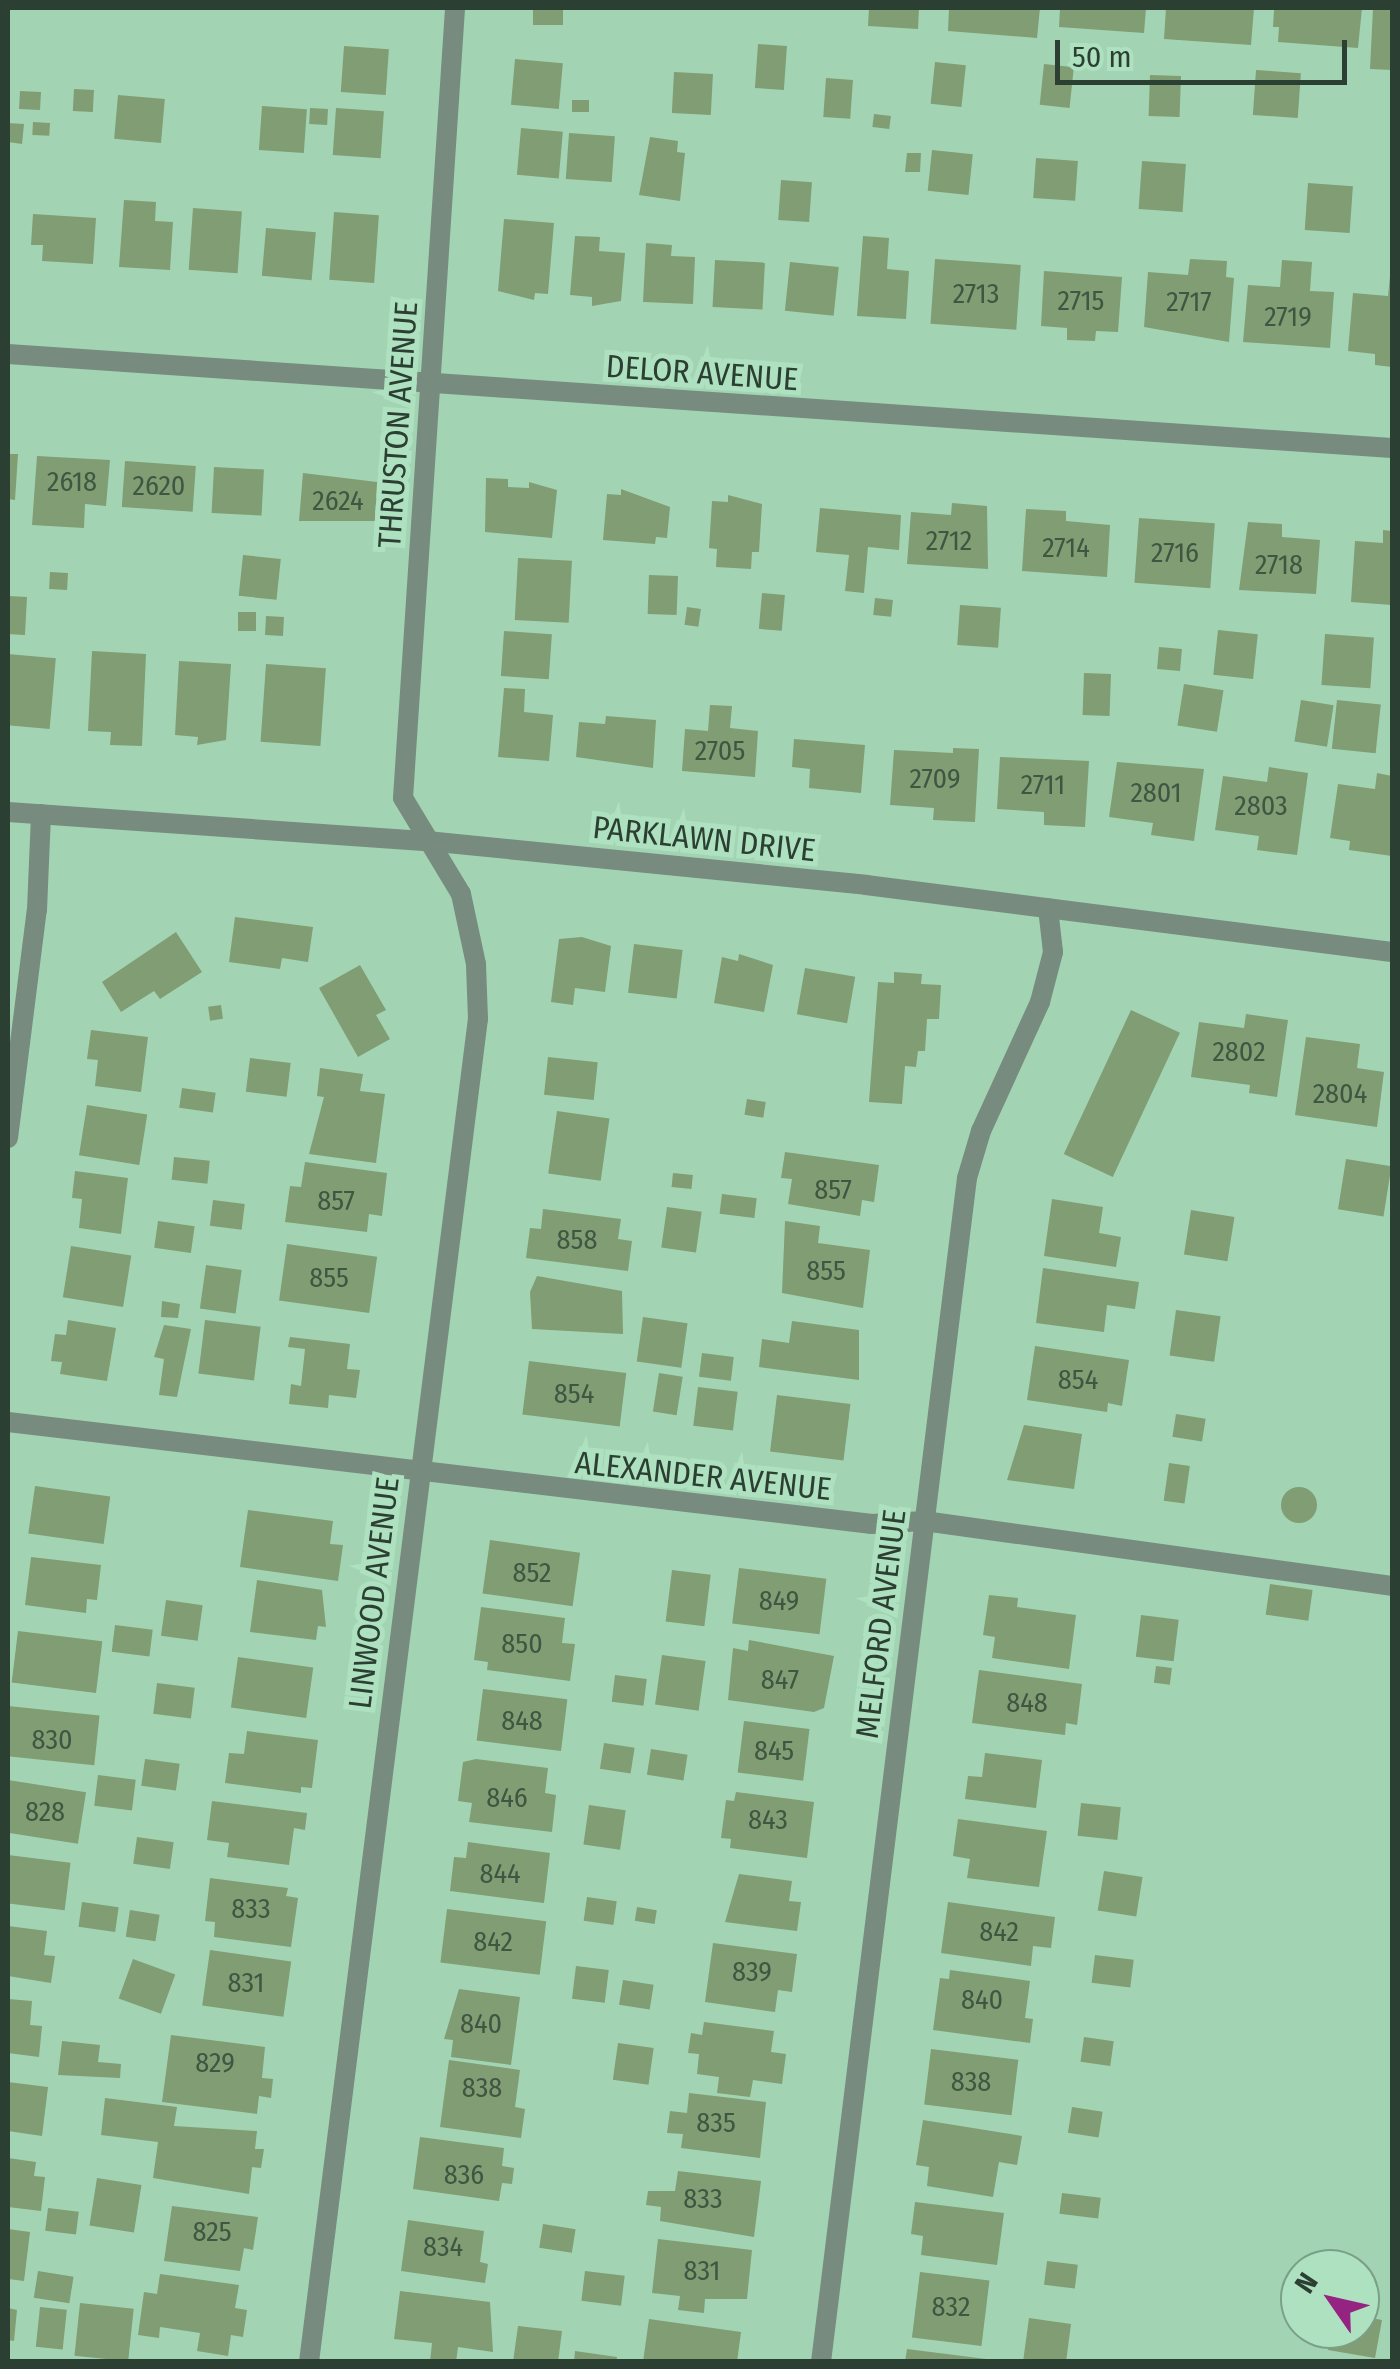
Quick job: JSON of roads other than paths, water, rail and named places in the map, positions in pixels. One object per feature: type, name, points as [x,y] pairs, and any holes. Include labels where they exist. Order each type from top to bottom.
[{"type":"street","name":"THRUSTON AVENUE","points":[[427,841],[404,798],[456,8]]},
{"type":"street","name":"DELOR AVENUE","points":[[8,354],[1392,448]]},
{"type":"street","name":"PARKLAWN DRIVE","points":[[8,812],[427,841],[1048,908],[1392,952]]},
{"type":"street","points":[[8,1138],[37,910],[41,814]]},
{"type":"street","name":"LINWOOD AVENUE","points":[[309,2362],[478,1019],[476,964],[461,894],[427,841]]},
{"type":"street","name":"MELFORD AVENUE","points":[[821,2362],[968,1178],[981,1131],[1040,1002],[1053,952],[1048,908]]},
{"type":"street","name":"ALEXANDER AVENUE","points":[[8,1422],[419,1475],[872,1524],[924,1521],[1392,1586]]}]
